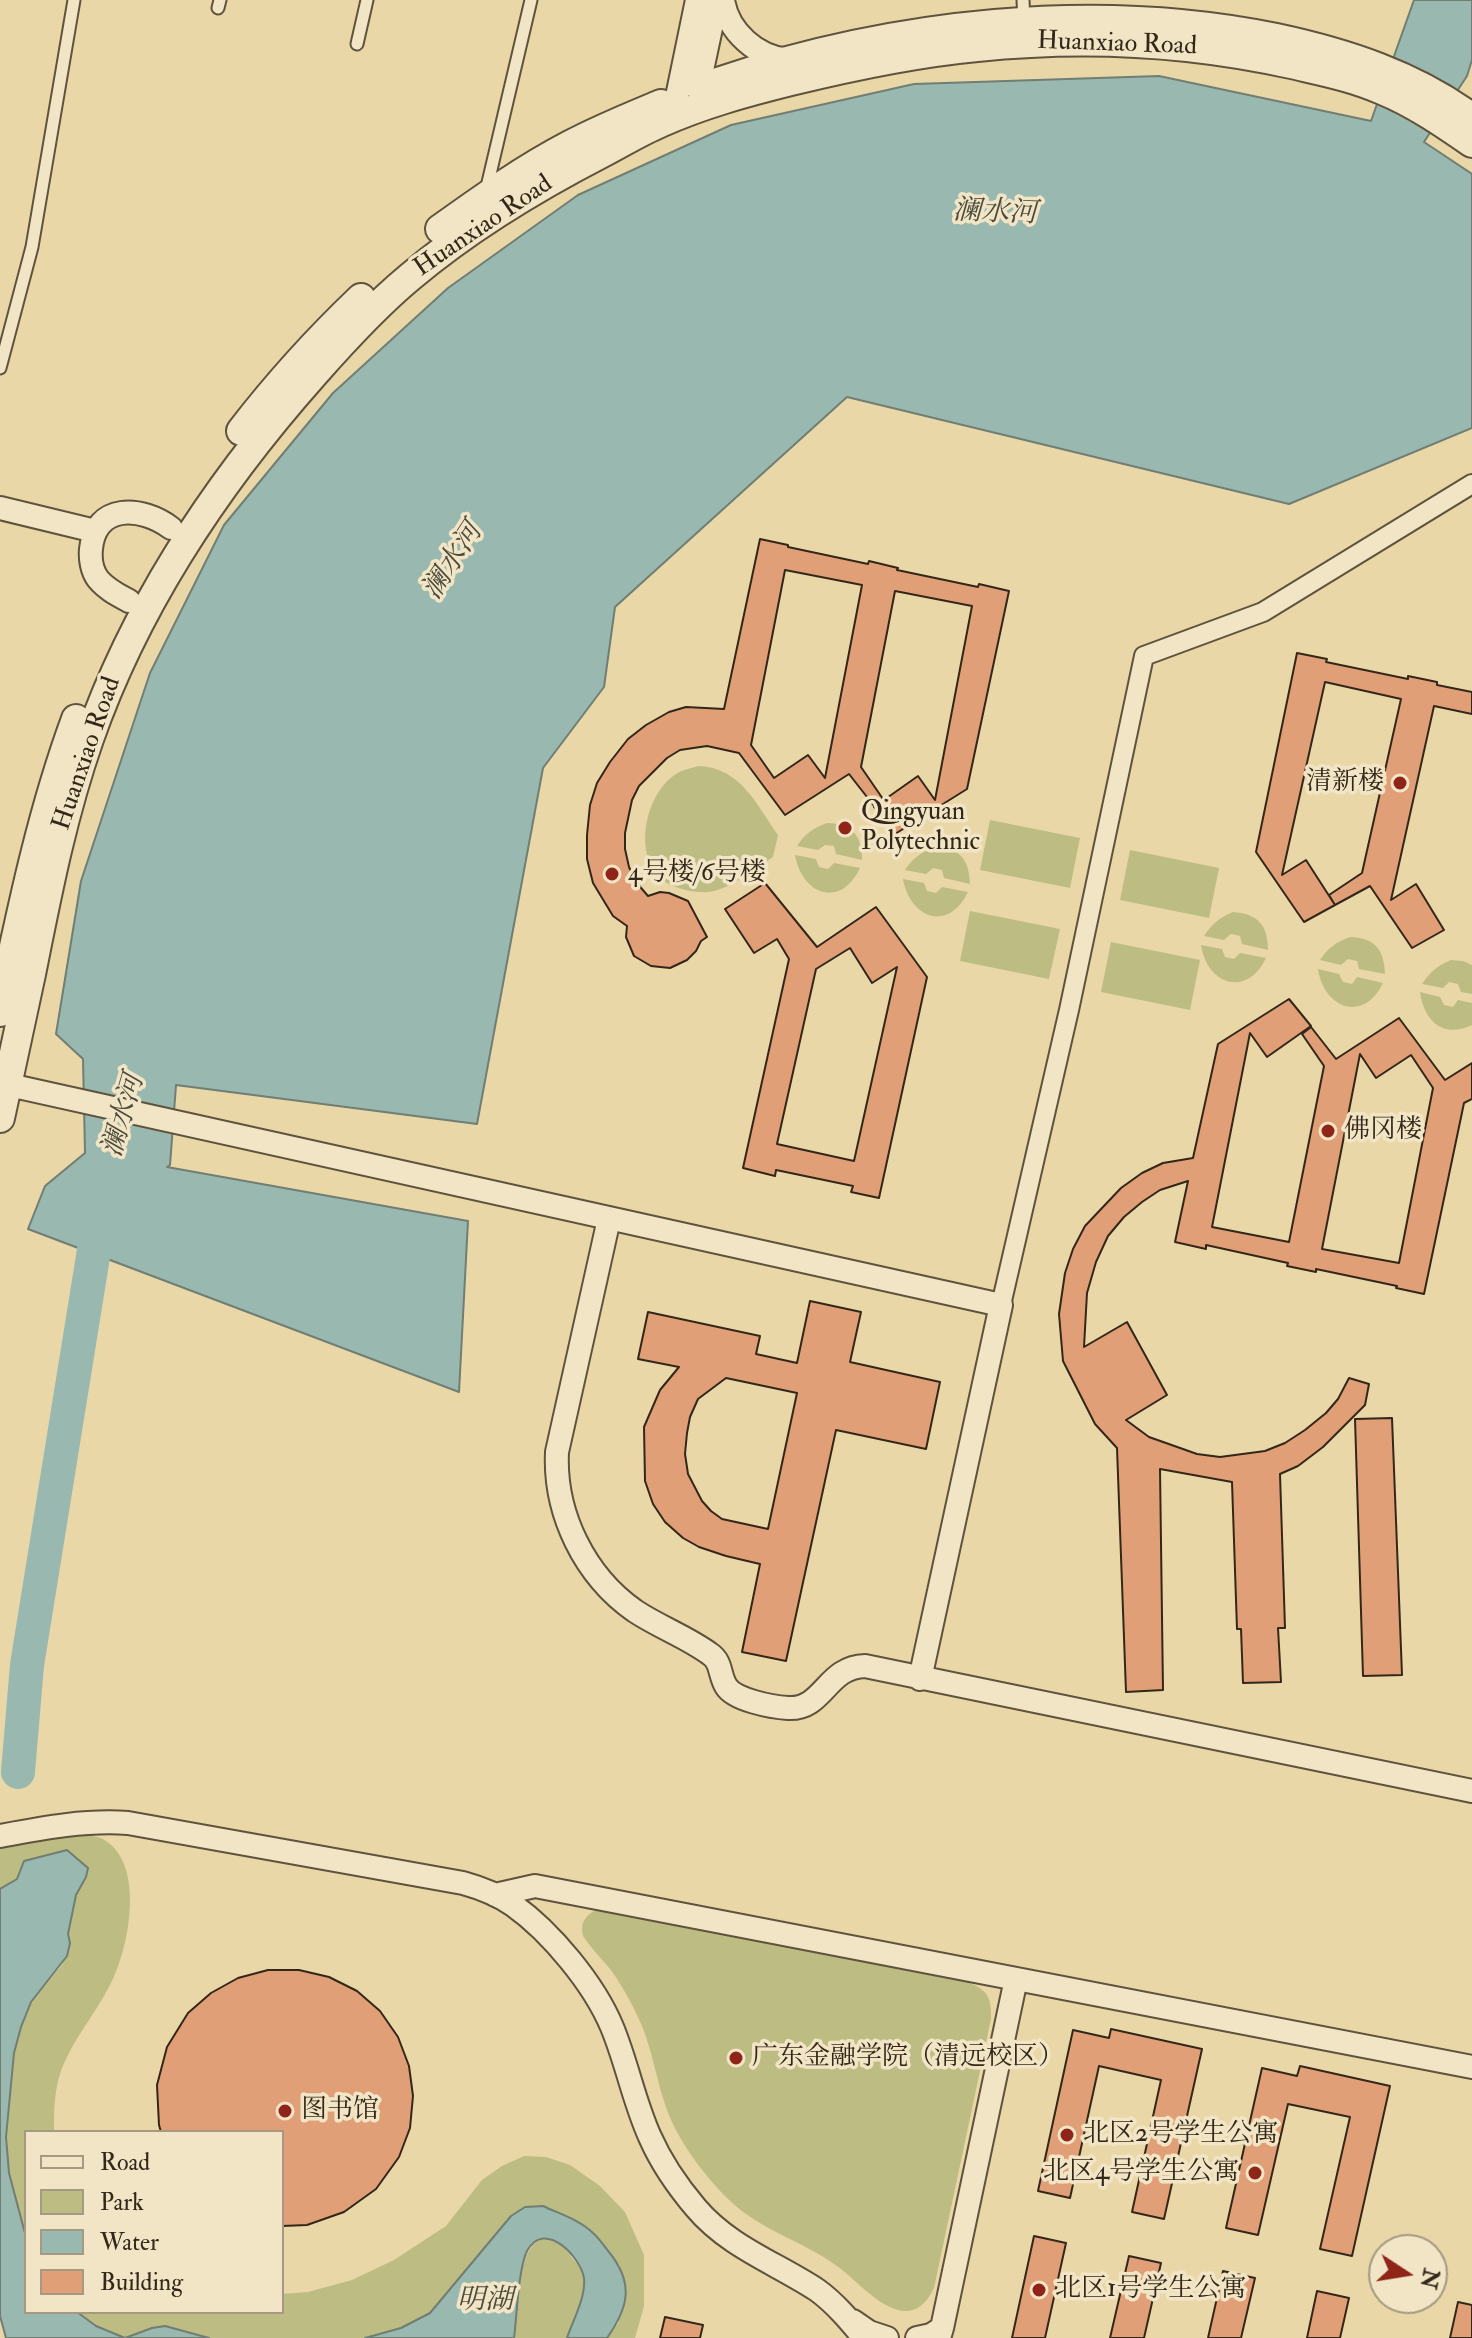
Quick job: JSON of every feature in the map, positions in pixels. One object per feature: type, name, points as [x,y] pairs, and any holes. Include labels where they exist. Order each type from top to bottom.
[{"type":"street","points":[[688,93],[697,0]]},
{"type":"street","points":[[688,93],[717,0]]},
{"type":"street","points":[[723,0],[731,22],[743,39],[774,59],[788,60]]},
{"type":"street","name":"Huanxiao Road","points":[[0,1012],[41,831],[62,758],[101,657],[171,528],[272,391],[321,336],[431,236],[485,196],[571,145],[688,93],[788,60],[862,43],[931,32],[1024,21],[1106,20],[1199,26],[1254,34],[1344,55],[1383,79],[1457,115],[1472,143]]},
{"type":"street","name":"Huanxiao Road","points":[[0,1118],[4,1084],[55,853],[72,792],[101,709],[142,615],[201,517],[239,464],[277,415],[375,308],[410,276],[466,233],[524,195],[661,122],[743,93],[921,52],[1024,21]]},
{"type":"street","points":[[920,1679],[1069,1010],[1144,656],[1263,612],[1472,484]]},
{"type":"street","points":[[0,508],[95,531]]},
{"type":"street","points":[[129,601],[97,578],[90,554],[95,531],[101,522],[123,512],[150,515],[171,528]]},
{"type":"street","points":[[4,1084],[1001,1305]]},
{"type":"street","points":[[609,1219],[557,1452],[558,1482],[567,1518],[586,1560],[611,1592],[715,1658],[726,1687],[735,1696],[785,1708],[799,1707],[817,1697],[846,1669],[865,1666],[1472,1791]]},
{"type":"street","points":[[0,1836],[67,1823],[128,1823],[463,1883],[495,1895],[513,1906],[554,1943],[598,1999],[621,2047],[650,2137],[678,2185],[697,2209],[716,2229],[737,2244],[818,2291],[864,2338]]},
{"type":"street","points":[[495,1895],[535,1886],[1472,2067]]},
{"type":"street","points":[[917,2338],[940,2333],[1016,1979]]},
{"type":"street","points":[[847,2318],[869,2332],[887,2338]]},
{"type":"lane","points":[[0,368],[32,247],[74,0]]},
{"type":"lane","points":[[357,44],[367,0]]},
{"type":"lane","points":[[485,196],[531,0]]},
{"type":"green space","points":[[699,766],[714,768],[737,781],[778,835],[773,857],[730,885],[708,892],[685,890],[660,878],[653,870],[645,845],[648,818],[658,793],[676,774]]},
{"type":"green space","points":[[990,820],[1080,838],[1070,888],[980,870]]},
{"type":"green space","points":[[827,823],[854,832],[860,844],[862,860],[836,854],[834,846],[825,845],[818,850],[797,846],[810,832]]},
{"type":"green space","points":[[935,847],[962,856],[968,868],[970,884],[944,878],[942,870],[933,868],[926,874],[905,870],[918,856]]},
{"type":"green space","points":[[1130,850],[1219,868],[1209,918],[1120,900]]},
{"type":"green space","points":[[795,855],[816,859],[819,867],[828,869],[834,863],[860,868],[843,889],[823,892],[805,880]]},
{"type":"green space","points":[[903,879],[924,883],[927,891],[936,893],[942,887],[968,892],[950,913],[931,916],[913,903]]},
{"type":"green space","points":[[970,911],[1060,929],[1049,979],[960,961]]},
{"type":"green space","points":[[1233,912],[1249,915],[1260,922],[1266,934],[1268,950],[1242,944],[1240,936],[1231,934],[1224,940],[1204,936],[1216,922]]},
{"type":"green space","points":[[1350,937],[1376,946],[1383,958],[1385,974],[1359,969],[1357,961],[1348,959],[1341,965],[1320,960],[1333,946]]},
{"type":"green space","points":[[1111,942],[1200,960],[1190,1010],[1101,992]]},
{"type":"green space","points":[[1201,945],[1222,949],[1225,957],[1234,959],[1240,953],[1266,958],[1249,978],[1229,982],[1211,970]]},
{"type":"green space","points":[[1451,960],[1472,965],[1472,994],[1461,992],[1458,984],[1449,982],[1443,988],[1422,984],[1435,969]]},
{"type":"green space","points":[[1318,969],[1339,974],[1343,982],[1352,984],[1357,977],[1383,983],[1366,1003],[1356,1007],[1346,1006],[1328,994]]},
{"type":"green space","points":[[1420,992],[1440,997],[1444,1005],[1453,1007],[1458,1000],[1472,1003],[1472,1025],[1452,1030],[1437,1025],[1426,1011]]},
{"type":"green space","points":[[76,1834],[103,1839],[118,1852],[129,1885],[128,1923],[120,1960],[102,1999],[61,2071],[54,2109],[54,2130],[24,2130],[24,2229],[9,2173],[6,2137],[14,2053],[31,2002],[62,1965],[70,1943],[68,1934],[76,1895],[86,1877],[17,1879],[0,1889],[0,1847]]},
{"type":"green space","points":[[594,1911],[614,1912],[965,1981],[986,1994],[991,2019],[934,2288],[925,2302],[914,2310],[891,2308],[817,2253],[754,2220],[708,2177],[672,2122],[643,2028],[633,2006],[613,1973],[583,1936],[584,1921]]},
{"type":"green space","points":[[524,2156],[546,2157],[570,2165],[600,2186],[625,2212],[644,2255],[644,2306],[635,2338],[607,2338],[619,2322],[620,2265],[511,2216],[430,2313],[401,2328],[365,2338],[209,2338],[165,2326],[125,2338],[96,2326],[80,2314],[284,2314],[284,2294],[308,2292],[352,2280],[394,2260],[446,2226],[482,2180]]},
{"type":"green space","points":[[544,2238],[562,2246],[580,2268],[584,2286],[580,2304],[567,2338],[514,2338],[523,2266],[535,2243]]},
{"type":"water","points":[[1414,0],[1472,0],[1472,60],[1467,76],[1424,142],[1472,174],[1472,428],[1289,504],[847,397],[615,607],[604,687],[543,768],[477,1124],[176,1085],[170,1165],[167,1167],[468,1221],[459,1392],[28,1229],[45,1186],[85,1153],[83,1059],[56,1034],[81,881],[150,673],[224,525],[333,393],[448,288],[578,195],[731,125],[914,84],[1159,76],[1371,121]]},
{"type":"water","points":[[67,1850],[88,1868],[76,1895],[67,1956],[31,2002],[14,2053],[6,2137],[9,2173],[24,2229],[24,2314],[80,2314],[96,2326],[125,2338],[6,2338],[0,2316],[0,1889],[17,1879],[24,1861]]},
{"type":"water","name":"明湖","points":[[543,2206],[588,2228],[617,2263],[626,2295],[620,2316],[607,2338],[567,2338],[581,2301],[584,2278],[569,2252],[552,2240],[543,2238],[534,2242],[524,2259],[514,2338],[365,2338],[401,2328],[430,2313],[511,2216],[525,2207]]},
{"type":"water","points":[[165,2326],[209,2338],[125,2338]]},
{"type":"building","name":"4号楼/6号楼","points":[[760,539],[978,587],[979,584],[1009,591],[967,789],[895,834],[874,807],[918,776],[935,800],[972,606],[895,591],[861,767],[883,799],[874,806],[849,774],[785,815],[739,753],[707,746],[680,750],[667,758],[639,786],[632,800],[625,833],[629,867],[648,896],[669,893],[688,901],[707,937],[687,960],[670,968],[651,966],[634,956],[626,937],[627,926],[613,916],[593,883],[587,859],[590,805],[597,783],[610,762],[628,739],[646,725],[669,712],[686,707],[724,709]],"holes":[[[785,570],[862,585],[825,778],[808,755],[774,778],[751,745]]]},
{"type":"building","name":"清新楼","points":[[1297,653],[1327,659],[1326,662],[1408,679],[1408,676],[1472,692],[1472,714],[1434,706],[1391,900],[1416,884],[1444,930],[1412,948],[1370,886],[1304,922],[1256,852]],"holes":[[[1325,682],[1401,699],[1362,873],[1329,895],[1335,905],[1306,860],[1282,875]]]},
{"type":"building","points":[[765,883],[817,947],[876,907],[927,977],[879,1198],[851,1192],[853,1186],[776,1170],[775,1176],[743,1168],[789,959],[777,939],[754,953],[725,909]],"holes":[[[850,948],[872,983],[897,967],[854,1161],[777,1144],[816,969]]]},
{"type":"building","points":[[1289,999],[1311,1026],[1267,1057],[1250,1033],[1212,1227],[1289,1242],[1324,1066],[1302,1034],[1311,1027],[1336,1059],[1399,1018],[1445,1080],[1472,1063],[1472,1099],[1464,1103],[1424,1294],[1316,1269],[1316,1272],[1287,1266],[1288,1263],[1206,1245],[1206,1249],[1175,1242],[1188,1181],[1160,1190],[1142,1202],[1108,1236],[1087,1293],[1084,1347],[1127,1322],[1167,1395],[1126,1420],[1149,1437],[1197,1454],[1220,1457],[1265,1451],[1285,1443],[1326,1413],[1349,1378],[1369,1384],[1365,1405],[1323,1447],[1298,1466],[1280,1474],[1285,1628],[1278,1628],[1281,1682],[1243,1683],[1241,1629],[1237,1629],[1232,1482],[1160,1469],[1163,1690],[1126,1692],[1117,1448],[1095,1424],[1063,1361],[1059,1314],[1065,1273],[1085,1226],[1121,1188],[1142,1173],[1163,1163],[1193,1158],[1218,1044]],"holes":[[[1360,1054],[1376,1078],[1411,1055],[1433,1088],[1399,1263],[1322,1249]]]},
{"type":"building","points":[[810,1301],[861,1312],[850,1362],[940,1382],[926,1449],[836,1430],[786,1661],[742,1652],[760,1564],[699,1547],[665,1522],[653,1504],[645,1481],[644,1427],[660,1390],[679,1367],[638,1359],[648,1312],[760,1336],[756,1354],[797,1363]],"holes":[[[726,1378],[797,1393],[768,1529],[722,1519],[702,1501],[688,1474],[685,1454],[687,1433],[698,1399]]]},
{"type":"building","points":[[1392,1418],[1402,1675],[1363,1676],[1355,1419]]},
{"type":"building","name":"图书馆","points":[[268,1970],[299,1970],[329,1977],[357,1991],[380,2011],[398,2037],[409,2066],[413,2096],[410,2128],[399,2157],[376,2189],[344,2212],[307,2225],[284,2226],[284,2130],[160,2130],[157,2085],[167,2047],[188,2013],[211,1993],[238,1978]]},
{"type":"building","name":"北区2号学生公寓","points":[[1111,2029],[1202,2049],[1164,2219],[1132,2212],[1161,2080],[1099,2066],[1070,2198],[1038,2191],[1073,2030],[1109,2038]]},
{"type":"building","name":"北区4号学生公寓","points":[[1300,2066],[1390,2086],[1352,2256],[1320,2249],[1350,2117],[1288,2104],[1258,2235],[1226,2228],[1262,2068],[1297,2076]]},
{"type":"building","name":"北区1号学生公寓","points":[[1034,2236],[1066,2243],[1045,2338],[1012,2338]]},
{"type":"building","name":"北区1号学生公寓","points":[[1129,2256],[1161,2263],[1144,2338],[1110,2338]]},
{"type":"building","points":[[1223,2271],[1255,2278],[1241,2338],[1208,2338]]},
{"type":"building","points":[[1317,2291],[1349,2298],[1340,2338],[1307,2338]]},
{"type":"building","points":[[1458,2302],[1472,2305],[1472,2338],[1450,2338]]},
{"type":"building","points":[[665,2317],[703,2325],[700,2338],[660,2338]]},
{"type":"waterway","name":"澜水河","points":[[18,1772],[27,1665],[101,1207]]},
{"type":"place","name":"清新楼","points":[[1400,783]]},
{"type":"place","name":"Qingyuan Polytechnic","points":[[845,828]]},
{"type":"place","name":"4号楼/6号楼","points":[[612,874]]},
{"type":"place","name":"佛冈楼","points":[[1328,1131]]},
{"type":"place","name":"广东金融学院（清远校区）","points":[[736,2058]]},
{"type":"place","name":"图书馆","points":[[285,2111]]},
{"type":"place","name":"北区2号学生公寓","points":[[1067,2135]]},
{"type":"place","name":"北区4号学生公寓","points":[[1255,2173]]},
{"type":"place","name":"北区1号学生公寓","points":[[1039,2290]]}]
